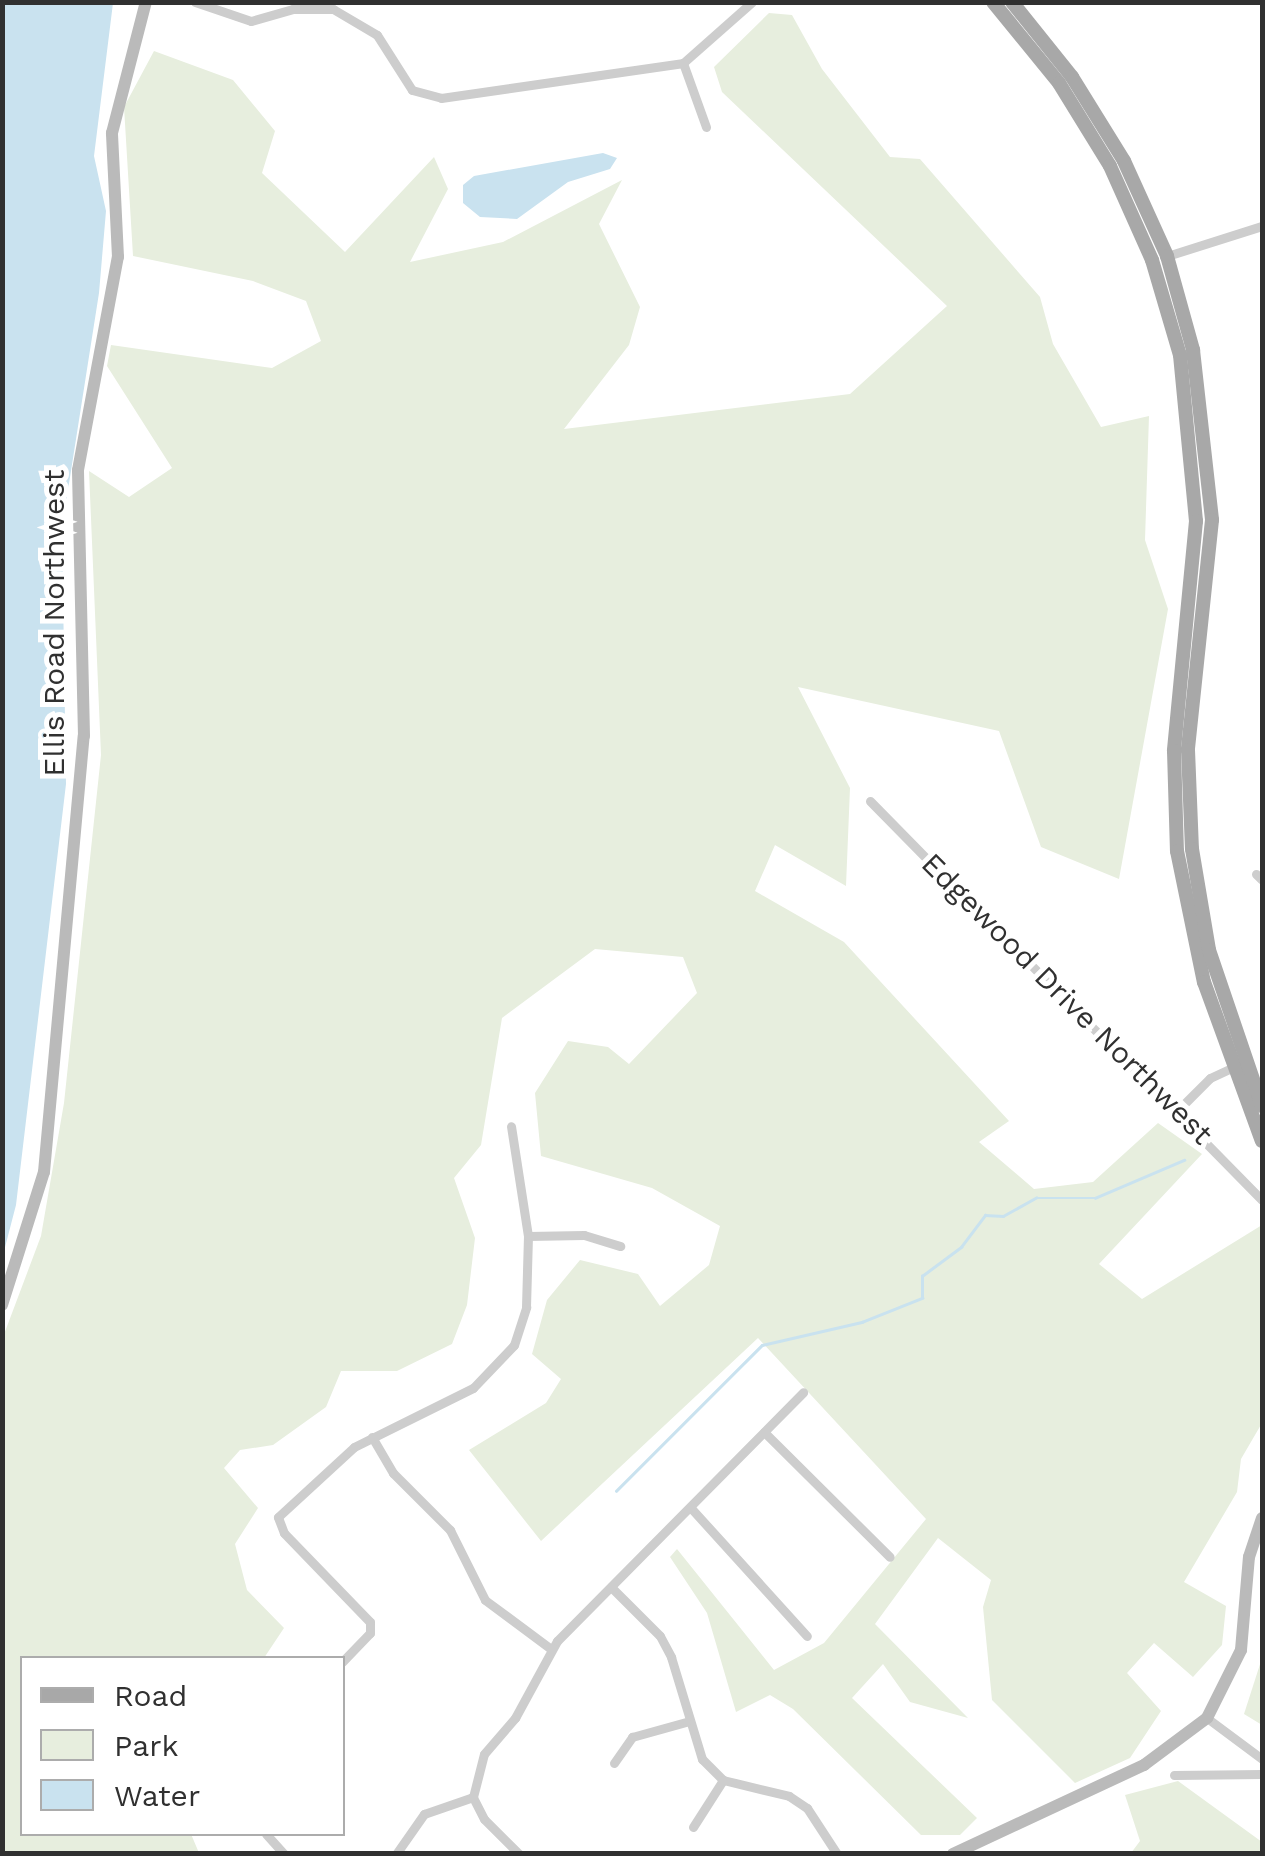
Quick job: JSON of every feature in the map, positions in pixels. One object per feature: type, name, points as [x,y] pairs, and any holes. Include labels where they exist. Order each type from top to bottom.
[{"type":"main road","points":[[993,2],[1085,123],[1160,258]]},
{"type":"main road","points":[[1012,2],[1098,117],[1160,258],[1180,355],[1196,474],[1193,580],[1174,752],[1178,851],[1196,955],[1240,1064],[1262,1106]]},
{"type":"main road","points":[[1240,1064],[1262,1141]]},
{"type":"street","name":"Ellis Road Northwest","points":[[2,1305],[44,1172],[84,736],[78,470],[118,256],[112,133],[146,2]]},
{"type":"street","points":[[195,2],[250,20],[304,7],[333,9],[376,36],[412,90],[441,98],[683,63],[752,2]]},
{"type":"street","points":[[683,63],[706,127]]},
{"type":"street","points":[[1160,258],[1262,226]]},
{"type":"street","name":"Edgewood Drive Northwest","points":[[870,801],[1178,1108],[1262,1200]]},
{"type":"street","points":[[1178,1108],[1210,1078],[1240,1064]]},
{"type":"street","points":[[345,1659],[370,1633],[370,1622],[284,1533],[278,1518],[317,1477],[372,1436],[474,1388],[500,1366],[523,1320],[528,1236],[511,1126]]},
{"type":"street","points":[[528,1236],[584,1235],[620,1246]]},
{"type":"street","points":[[519,1854],[484,1819],[473,1797],[478,1764],[515,1718],[551,1649],[803,1392]]},
{"type":"street","points":[[764,1432],[890,1557]]},
{"type":"street","points":[[372,1436],[393,1473],[456,1540],[485,1600],[551,1649]]},
{"type":"street","points":[[690,1507],[807,1636]]},
{"type":"street","points":[[953,1854],[1144,1765],[1207,1718],[1241,1650],[1250,1557],[1262,1518]]},
{"type":"street","points":[[611,1587],[660,1636],[694,1746],[723,1780],[789,1796],[818,1819],[837,1854]]},
{"type":"street","points":[[1207,1718],[1262,1759]]},
{"type":"street","points":[[614,1763],[632,1738],[686,1722]]},
{"type":"street","points":[[1174,1775],[1262,1774]]},
{"type":"street","points":[[694,1827],[723,1780]]},
{"type":"street","points":[[396,1854],[424,1814],[473,1797]]},
{"type":"green space","points":[[769,13],[792,15],[822,69],[890,157],[920,159],[1040,297],[1053,344],[1101,427],[1149,416],[1145,540],[1168,609],[1119,879],[1041,847],[999,731],[798,687],[850,788],[846,886],[775,845],[755,891],[844,942],[1009,1121],[979,1142],[1034,1189],[1093,1182],[1158,1123],[1202,1154],[1099,1264],[1142,1299],[1262,1225],[1262,1423],[1241,1459],[1237,1492],[1184,1582],[1226,1606],[1222,1645],[1193,1677],[1154,1643],[1127,1673],[1161,1711],[1130,1758],[1075,1783],[992,1700],[983,1607],[991,1580],[938,1538],[875,1624],[968,1718],[910,1702],[883,1664],[852,1698],[977,1818],[960,1835],[921,1835],[793,1709],[770,1695],[736,1712],[707,1613],[670,1557],[677,1549],[774,1670],[824,1643],[926,1519],[758,1338],[541,1541],[469,1450],[546,1403],[561,1379],[532,1354],[547,1300],[580,1260],[638,1274],[660,1306],[709,1265],[720,1226],[652,1188],[541,1156],[535,1093],[568,1041],[608,1047],[629,1064],[697,993],[683,957],[595,949],[502,1018],[481,1145],[454,1178],[475,1238],[467,1305],[452,1344],[397,1371],[341,1371],[326,1407],[273,1445],[240,1450],[224,1468],[258,1508],[235,1544],[247,1590],[284,1628],[265,1656],[20,1656],[20,1836],[192,1836],[199,1853],[2,1853],[3,1337],[41,1236],[64,1103],[101,755],[89,471],[129,497],[172,468],[107,366],[111,345],[272,368],[321,341],[306,301],[253,281],[133,256],[124,107],[154,51],[233,80],[275,131],[262,173],[345,252],[434,157],[448,189],[410,262],[503,242],[622,180],[599,224],[640,307],[629,345],[564,429],[850,394],[947,306],[722,92],[714,67]]},
{"type":"green space","points":[[1262,1658],[1262,1725],[1244,1714]]},
{"type":"green space","points":[[1178,1781],[1262,1842],[1262,1853],[1131,1853],[1140,1841],[1125,1795]]},
{"type":"water","points":[[3,2],[113,3],[94,156],[106,211],[99,293],[62,528],[66,784],[16,1205],[3,1255]]},
{"type":"water","points":[[603,153],[617,158],[610,169],[568,182],[517,219],[480,217],[463,203],[463,185],[474,176]]},
{"type":"waterway","points":[[616,1491],[762,1345],[862,1322],[922,1298],[922,1276],[961,1247],[985,1215],[1003,1216],[1036,1198],[1095,1198],[1184,1160]]}]
